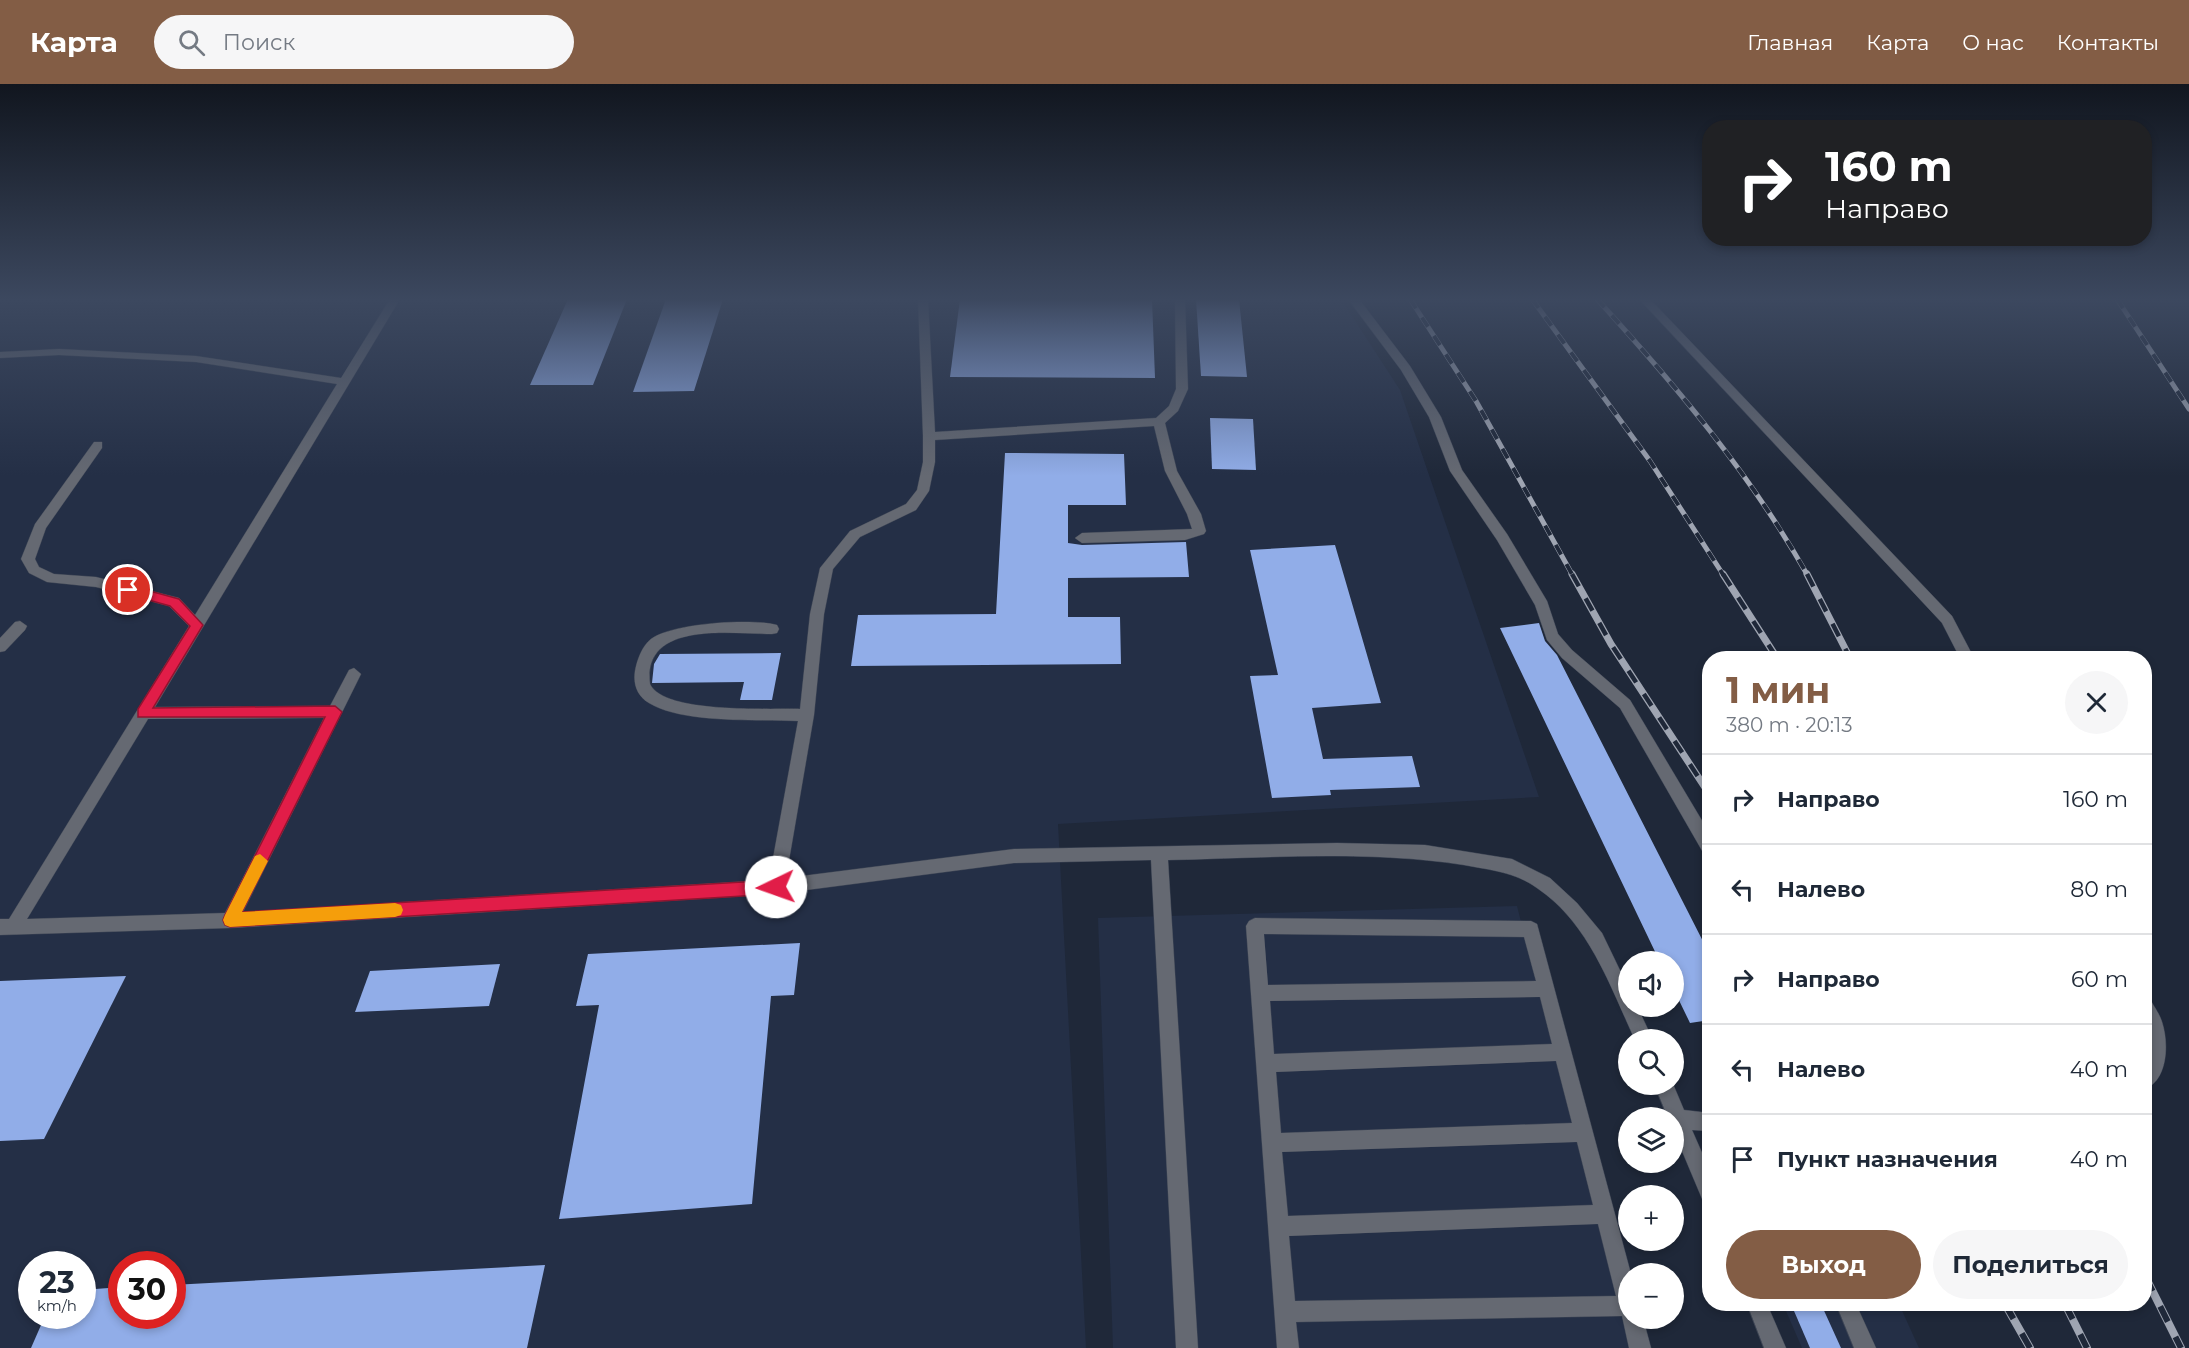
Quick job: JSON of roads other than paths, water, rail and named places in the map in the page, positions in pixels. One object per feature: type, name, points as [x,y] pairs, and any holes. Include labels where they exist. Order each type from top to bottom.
[{"type":"street","points":[[176,358],[345,382]]},
{"type":"street","points":[[6,927],[143,713],[359,358]]},
{"type":"street","points":[[776,887],[807,715],[816,614],[827,568],[855,534],[911,507],[923,491],[929,462],[926,358]]},
{"type":"street","points":[[929,436],[1159,422],[1174,408],[1182,389],[1181,358]]},
{"type":"street","points":[[1398,358],[1435,417],[1456,471],[1502,537],[1542,605],[1552,636],[1567,654],[1625,704],[1702,835]]},
{"type":"street","points":[[1700,358],[1947,620],[1963,651]]},
{"type":"street","points":[[1082,538],[1185,535],[1199,531],[1194,514],[1171,471],[1159,422]]},
{"type":"street","points":[[98,445],[40,527],[28,559],[34,570],[52,579],[96,582],[174,602],[197,625]]},
{"type":"street","points":[[0,646],[20,626]]},
{"type":"street","points":[[772,629],[701,630],[673,635],[655,644],[646,658],[641,680],[646,692],[656,700],[680,707],[807,715]]},
{"type":"street","points":[[230,920],[354,674]]},
{"type":"street","points":[[143,713],[335,712]]},
{"type":"street","points":[[6,927],[230,920],[776,887],[1014,856],[1337,850],[1425,852],[1512,866],[1544,884],[1571,908],[1596,938],[1639,1029]]},
{"type":"street","points":[[1159,852],[1187,1348]]},
{"type":"street","points":[[1288,1348],[1255,926],[1531,929],[1618,1264]]},
{"type":"street","points":[[1260,993],[1547,989]]},
{"type":"street","points":[[2152,1020],[2156,1067],[2152,1072]]},
{"type":"street","points":[[1266,1063],[1563,1052]]},
{"type":"street","points":[[1684,1120],[1702,1121]]},
{"type":"street","points":[[1272,1143],[1584,1132]]},
{"type":"street","points":[[1684,1133],[1702,1175]]},
{"type":"street","points":[[1278,1226],[1605,1214]]},
{"type":"street","points":[[1285,1312],[1618,1306]]},
{"type":"street","points":[[1759,1311],[1775,1348]]},
{"type":"street","points":[[1849,1311],[1865,1348]]},
{"type":"street","points":[[1635,1329],[1640,1348]]},
{"type":"railway","points":[[1448,358],[1476,401],[1573,576]]},
{"type":"railway","points":[[1575,358],[1650,461],[1724,576]]},
{"type":"railway","points":[[1650,358],[1737,466],[1786,538],[1808,576]]},
{"type":"railway","points":[[2156,358],[2189,409]]},
{"type":"railway","points":[[1572,574],[1611,644],[1702,783]]},
{"type":"railway","points":[[1723,574],[1772,651]]},
{"type":"railway","points":[[1807,574],[1846,651]]},
{"type":"railway","points":[[2152,1290],[2181,1348]]},
{"type":"railway","points":[[2009,1311],[2030,1348]]},
{"type":"railway","points":[[2068,1311],[2087,1348]]}]
